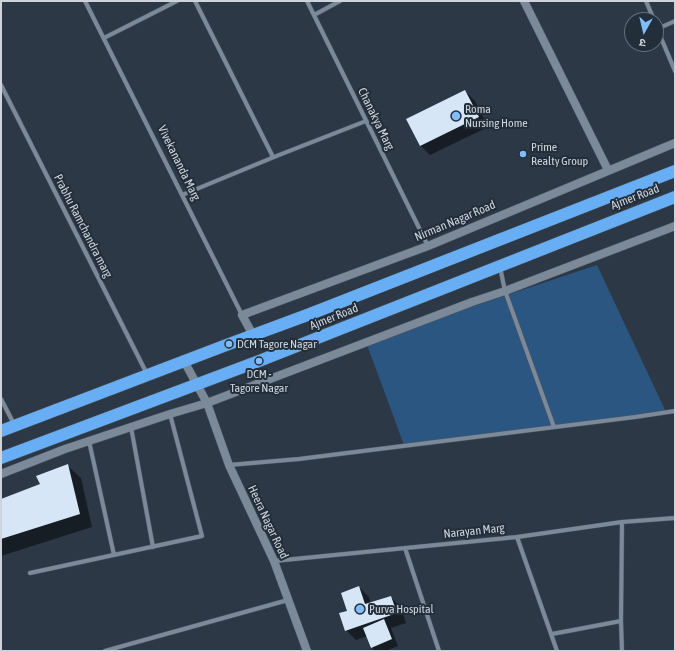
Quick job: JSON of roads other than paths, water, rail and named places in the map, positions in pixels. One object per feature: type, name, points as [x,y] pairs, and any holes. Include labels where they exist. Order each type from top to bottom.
[{"type":"highway","name":"Ajmer Road","points":[[1,431],[317,312],[675,172]]},
{"type":"highway","name":"Ajmer Road","points":[[1,458],[197,385],[675,197]]},
{"type":"street","name":"Vivekananda Marg","points":[[85,1],[253,335]]},
{"type":"street","points":[[104,38],[177,1]]},
{"type":"street","points":[[195,1],[273,157]]},
{"type":"street","name":"Chanakya Marg","points":[[307,1],[428,246]]},
{"type":"street","points":[[314,16],[340,1]]},
{"type":"street","points":[[524,1],[608,170]]},
{"type":"street","points":[[646,1],[651,12]]},
{"type":"street","points":[[664,25],[675,21]]},
{"type":"street","points":[[664,44],[675,71]]},
{"type":"street","name":"Prabhu Ramchandra marg","points":[[1,85],[148,375]]},
{"type":"street","points":[[182,195],[273,157],[366,121]]},
{"type":"street","name":"Nirman Nagar Road","points":[[242,315],[428,246],[675,143]]},
{"type":"street","points":[[1,474],[65,449],[208,403],[675,226]]},
{"type":"street","points":[[500,266],[505,291],[554,427]]},
{"type":"street","name":"Heera Nagar Road","points":[[184,361],[208,403],[229,465],[274,561],[307,651]]},
{"type":"street","points":[[1,399],[15,426]]},
{"type":"street","points":[[229,465],[299,459],[675,411]]},
{"type":"street","points":[[30,573],[202,536],[170,414]]},
{"type":"street","points":[[131,427],[153,546]]},
{"type":"street","points":[[89,441],[114,555]]},
{"type":"street","name":"Narayan Marg","points":[[274,561],[517,537],[622,522],[675,518]]},
{"type":"street","points":[[622,522],[622,651]]},
{"type":"street","points":[[517,537],[557,651]]},
{"type":"street","points":[[405,548],[439,651]]},
{"type":"street","points":[[105,651],[288,600]]},
{"type":"street","points":[[552,634],[621,621]]},
{"type":"place","name":"Roma Nursing Home","points":[[456,116]]},
{"type":"place","name":"Prime Realty Group","points":[[523,154]]},
{"type":"place","name":"DCM Tagore Nagar","points":[[229,344]]},
{"type":"place","name":"DCM - Tagore Nagar","points":[[259,361]]},
{"type":"place","name":"Purva Hospital","points":[[360,609]]}]
